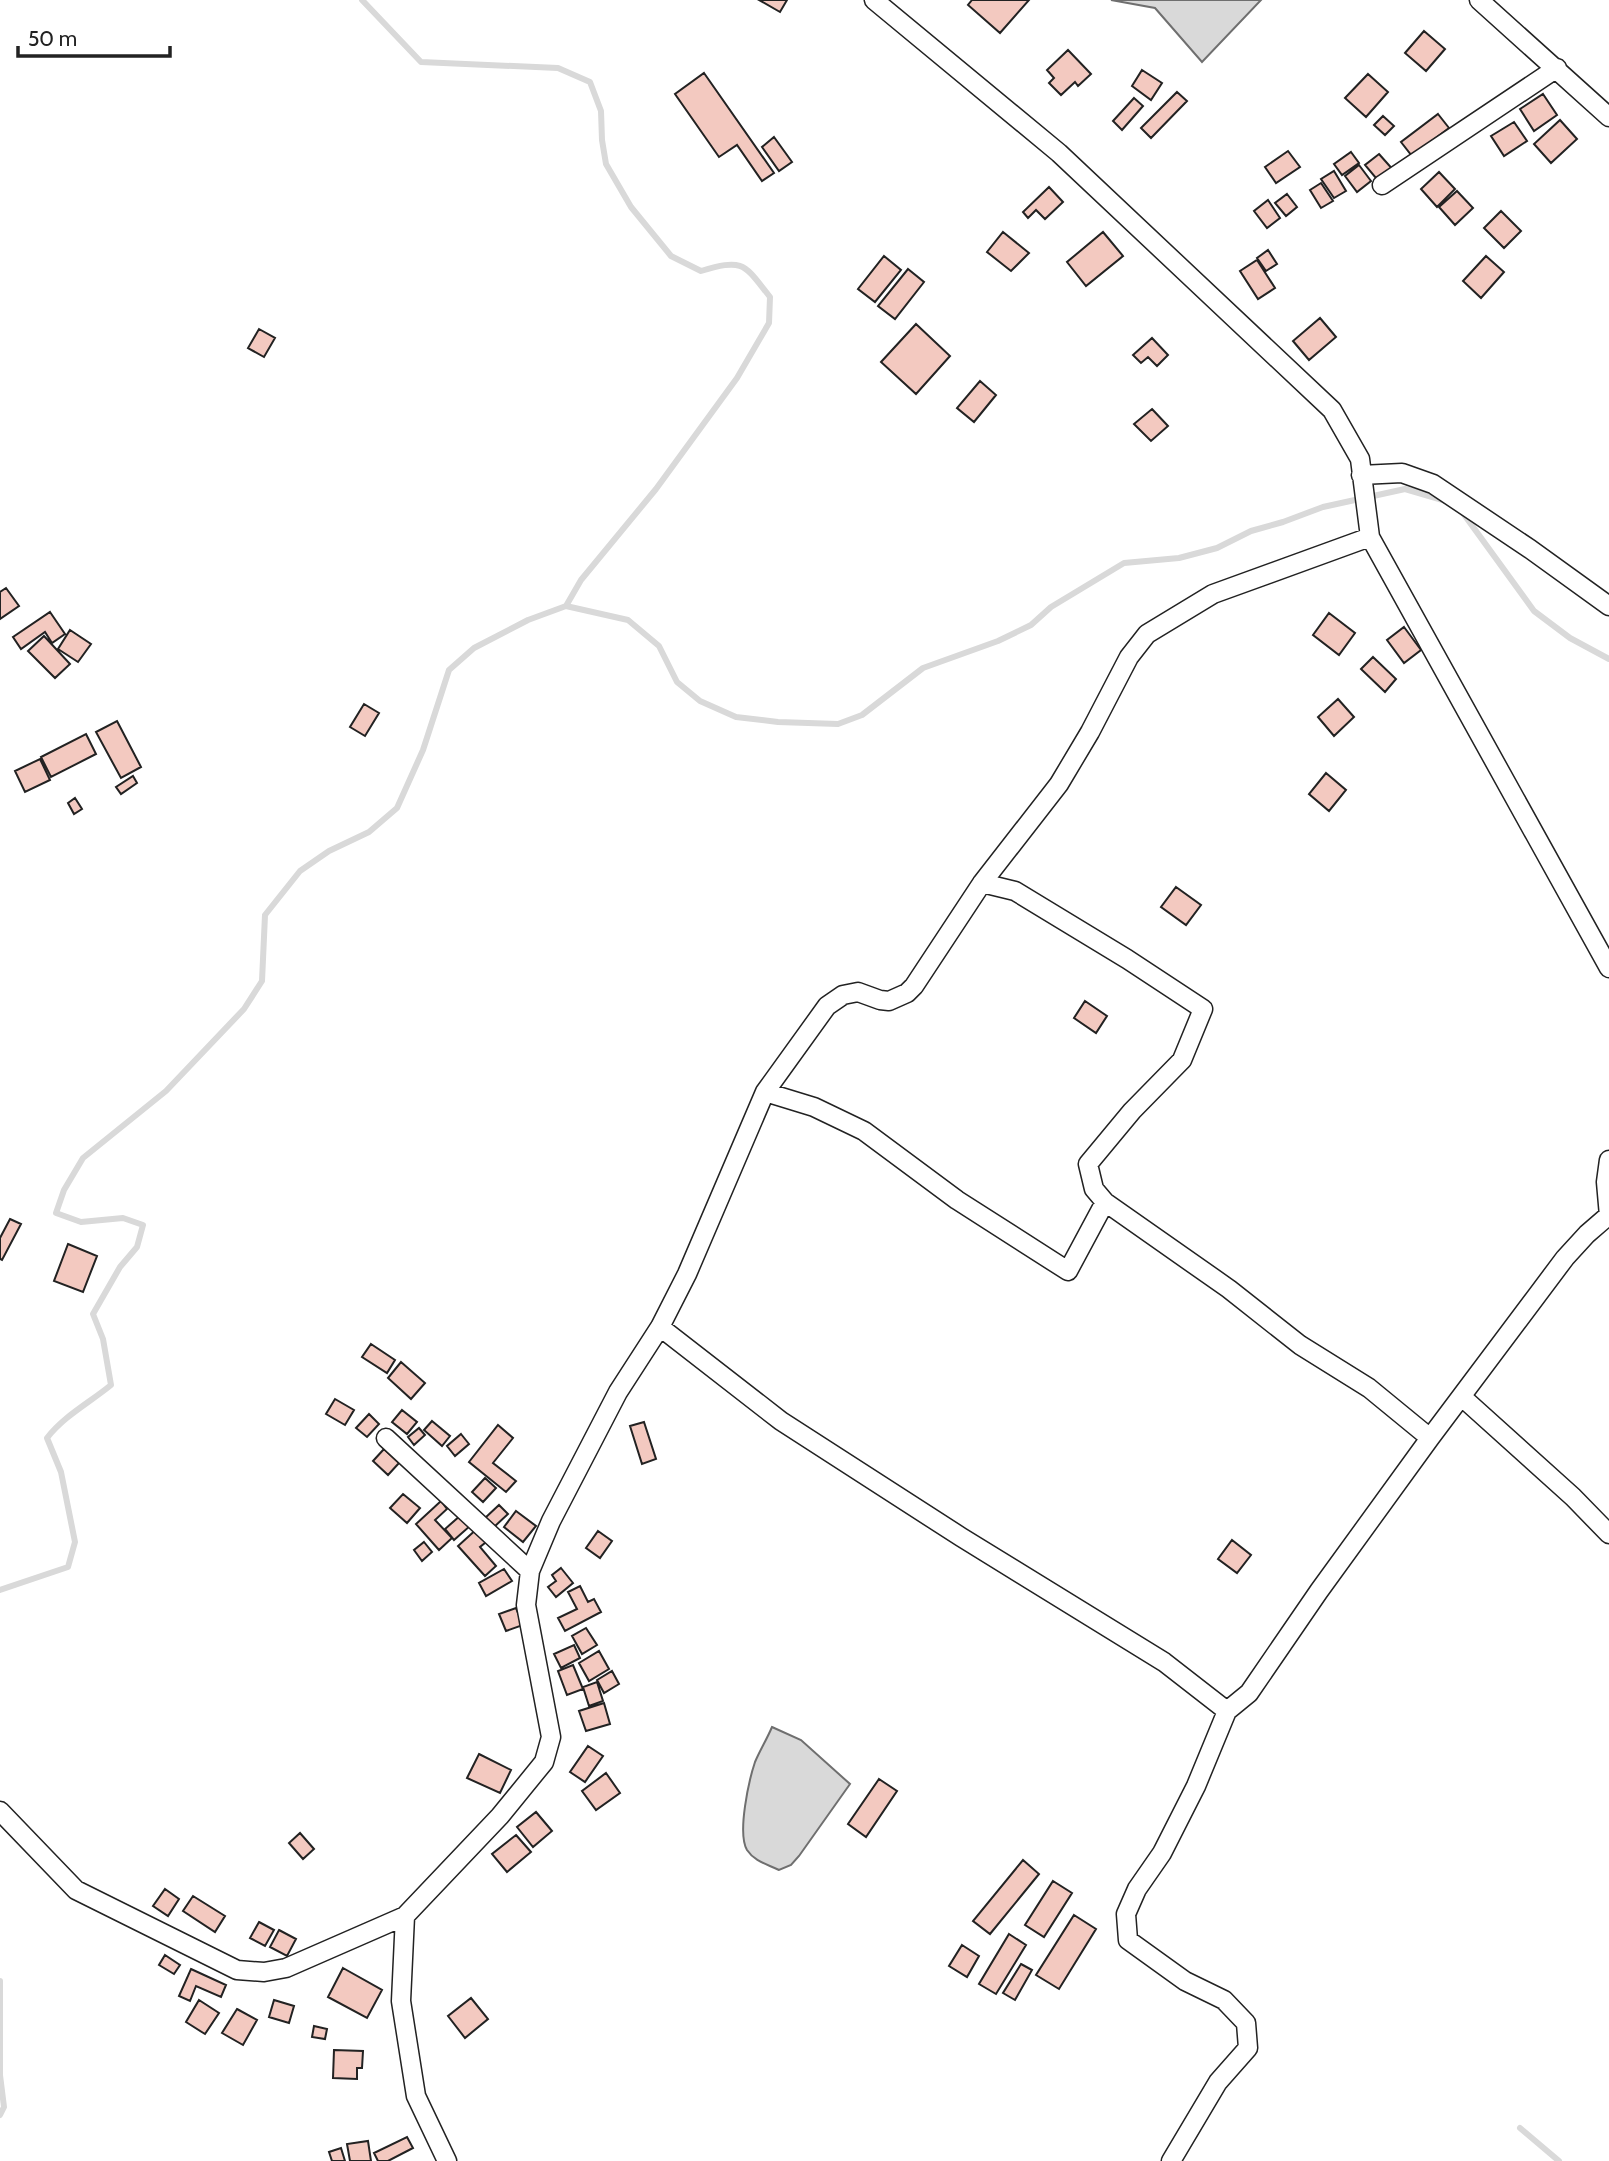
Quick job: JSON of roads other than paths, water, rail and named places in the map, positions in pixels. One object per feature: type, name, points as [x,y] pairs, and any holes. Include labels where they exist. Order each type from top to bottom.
[{"type":"street","points":[[874,0],[1059,153],[1332,410],[1360,459],[1368,530],[1609,968]]},
{"type":"street","points":[[1479,0],[1609,117]]},
{"type":"street","points":[[1382,185],[1557,68]]},
{"type":"street","points":[[1362,480],[1402,473],[1433,485],[1530,549],[1609,606]]},
{"type":"street","points":[[0,1811],[76,1890],[237,1970],[264,1972],[286,1968],[405,1916],[500,1816],[544,1762],[551,1737],[526,1605],[530,1571],[551,1521],[618,1392],[660,1328],[687,1274],[765,1092],[827,1006],[835,1000],[858,992],[889,1001],[907,993],[982,883],[1059,784],[1129,657],[1147,634],[1213,594],[1368,530]]},
{"type":"street","points":[[982,883],[1014,891],[1127,959],[1203,1009],[1182,1060],[1132,1111],[1088,1164],[1094,1189],[1105,1202],[1229,1289],[1300,1345],[1369,1388],[1430,1438]]},
{"type":"street","points":[[765,1092],[814,1107],[864,1130],[957,1200],[1068,1271],[1105,1202]]},
{"type":"street","points":[[1171,2161],[1218,2082],[1248,2048],[1246,2023],[1224,2000],[1185,1981],[1128,1940],[1126,1914],[1137,1889],[1162,1853],[1196,1786],[1227,1711],[1249,1693],[1430,1438],[1565,1258],[1587,1234],[1609,1216],[1606,1182],[1609,1160]]},
{"type":"street","points":[[660,1328],[781,1421],[1164,1662],[1227,1711]]},
{"type":"street","points":[[1462,1397],[1573,1497],[1609,1534]]},
{"type":"street","points":[[386,1438],[530,1571]]},
{"type":"street","points":[[405,1916],[401,2001],[416,2096],[447,2161]]},
{"type":"waterway","points":[[0,1590],[68,1567],[75,1542],[61,1472],[47,1438],[69,1416],[111,1385],[103,1339],[93,1314],[120,1267],[137,1247],[143,1225],[123,1218],[81,1222],[56,1213],[64,1190],[83,1158],[166,1091],[244,1009],[262,981],[265,915],[300,871],[329,851],[369,832],[397,808],[423,750],[449,670],[474,648],[528,620],[566,606],[581,580],[656,489],[737,378],[769,323],[770,297],[748,271],[735,265],[701,271],[671,256],[631,207],[606,164],[601,111],[590,82],[558,68],[421,62],[362,0]]},
{"type":"waterway","points":[[566,606],[628,620],[659,646],[677,682],[700,701],[736,717],[778,722],[838,724],[862,715],[923,668],[998,641],[1031,625],[1051,607],[1124,563],[1179,558],[1217,548],[1251,531],[1323,507],[1405,489],[1446,501]]},
{"type":"waterway","points":[[1460,509],[1534,611],[1570,638],[1609,659]]},
{"type":"waterway","points":[[0,1981],[0,2075],[4,2107],[0,2115]]},
{"type":"waterway","points":[[1520,2128],[1559,2161]]}]
